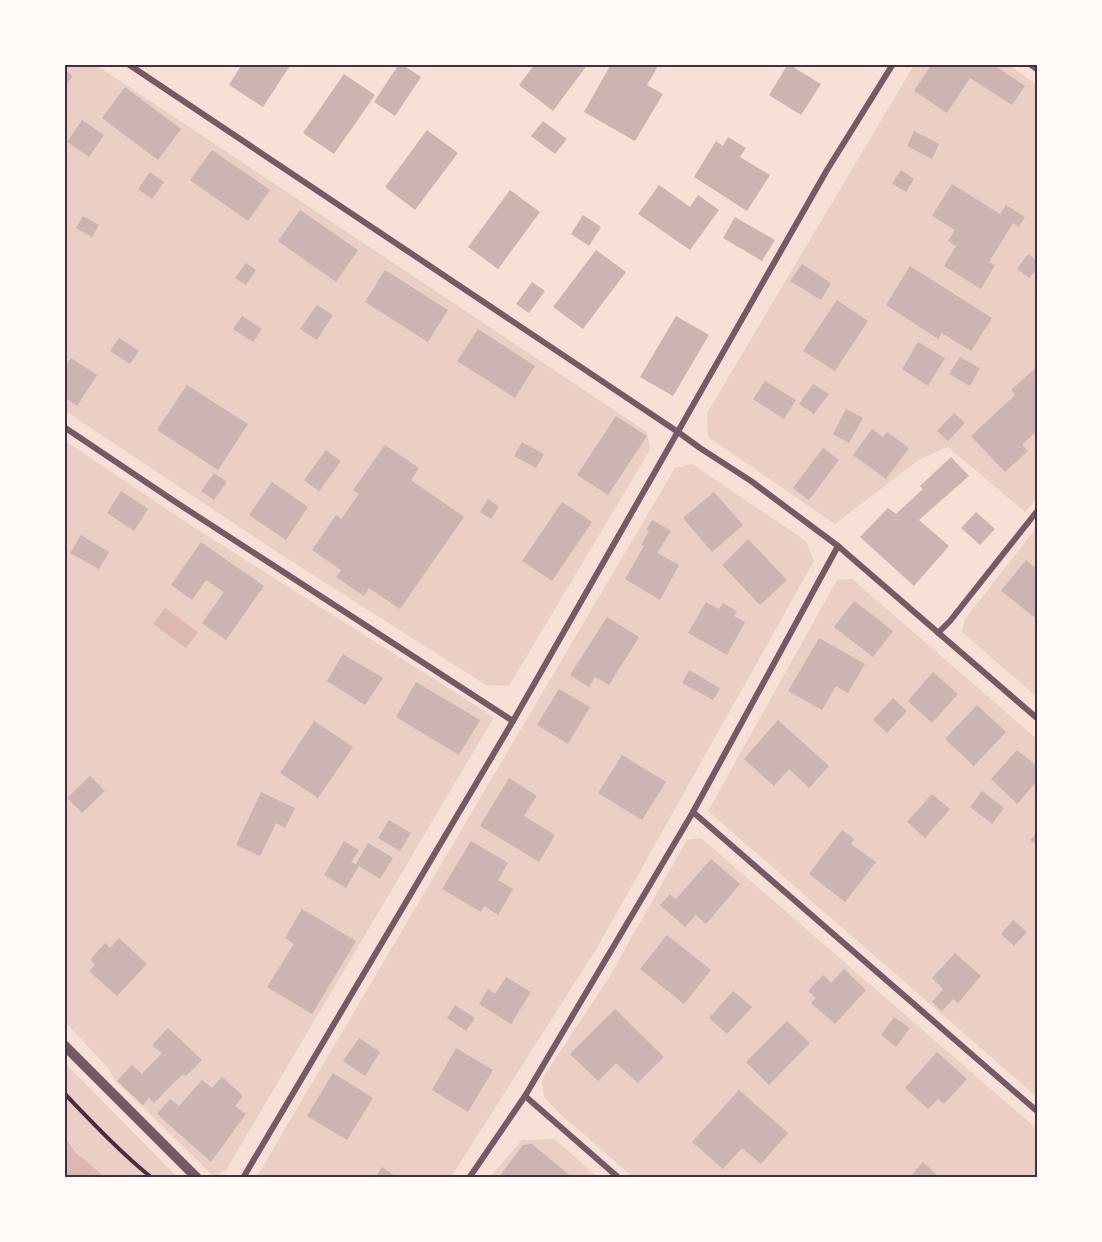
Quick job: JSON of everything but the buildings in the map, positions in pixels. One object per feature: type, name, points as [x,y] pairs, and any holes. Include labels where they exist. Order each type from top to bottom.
[{"type":"street","points":[[128,64],[751,481],[838,546],[1038,719]]},
{"type":"street","points":[[243,1178],[513,721],[827,171],[893,64]]},
{"type":"street","points":[[1030,64],[1038,70]]},
{"type":"street","points":[[64,427],[513,721]]},
{"type":"street","points":[[938,633],[1038,510]]},
{"type":"street","points":[[469,1178],[525,1096],[693,812],[838,546]]},
{"type":"street","points":[[693,812],[1038,1112]]},
{"type":"street","points":[[64,1045],[197,1178]]},
{"type":"street","points":[[525,1096],[619,1178]]},
{"type":"path","points":[[64,1093],[152,1178]]},
{"type":"shaded area","points":[[64,65],[96,65],[647,432],[650,450],[509,686],[486,685],[288,559],[65,411]]},
{"type":"shaded area","points":[[914,65],[1009,65],[1037,85],[1038,497],[1025,512],[948,447],[920,459],[835,524],[708,437],[707,413]]},
{"type":"shaded area","points":[[64,440],[192,526],[494,717],[226,1170],[214,1177],[114,1079],[108,1068],[65,1022]]},
{"type":"shaded area","points":[[692,464],[806,541],[814,561],[597,948],[451,1177],[256,1178],[675,468]]},
{"type":"shaded area","points":[[1037,527],[1037,697],[962,632],[965,619]]},
{"type":"shaded area","points":[[852,579],[1037,739],[1037,1097],[708,811],[837,580]]},
{"type":"shaded area","points":[[165,608],[198,632],[186,648],[153,624]]},
{"type":"shaded area","points":[[701,838],[1037,1129],[1037,1177],[633,1177],[558,1112],[544,1097],[542,1079],[608,979],[687,840]]},
{"type":"shaded area","points":[[64,1062],[177,1177],[105,1177],[77,1155],[65,1134]]},
{"type":"shaded area","points":[[64,1135],[76,1153],[105,1177],[65,1177]]},
{"type":"shaded area","points":[[554,1139],[598,1177],[489,1178],[522,1140]]}]
